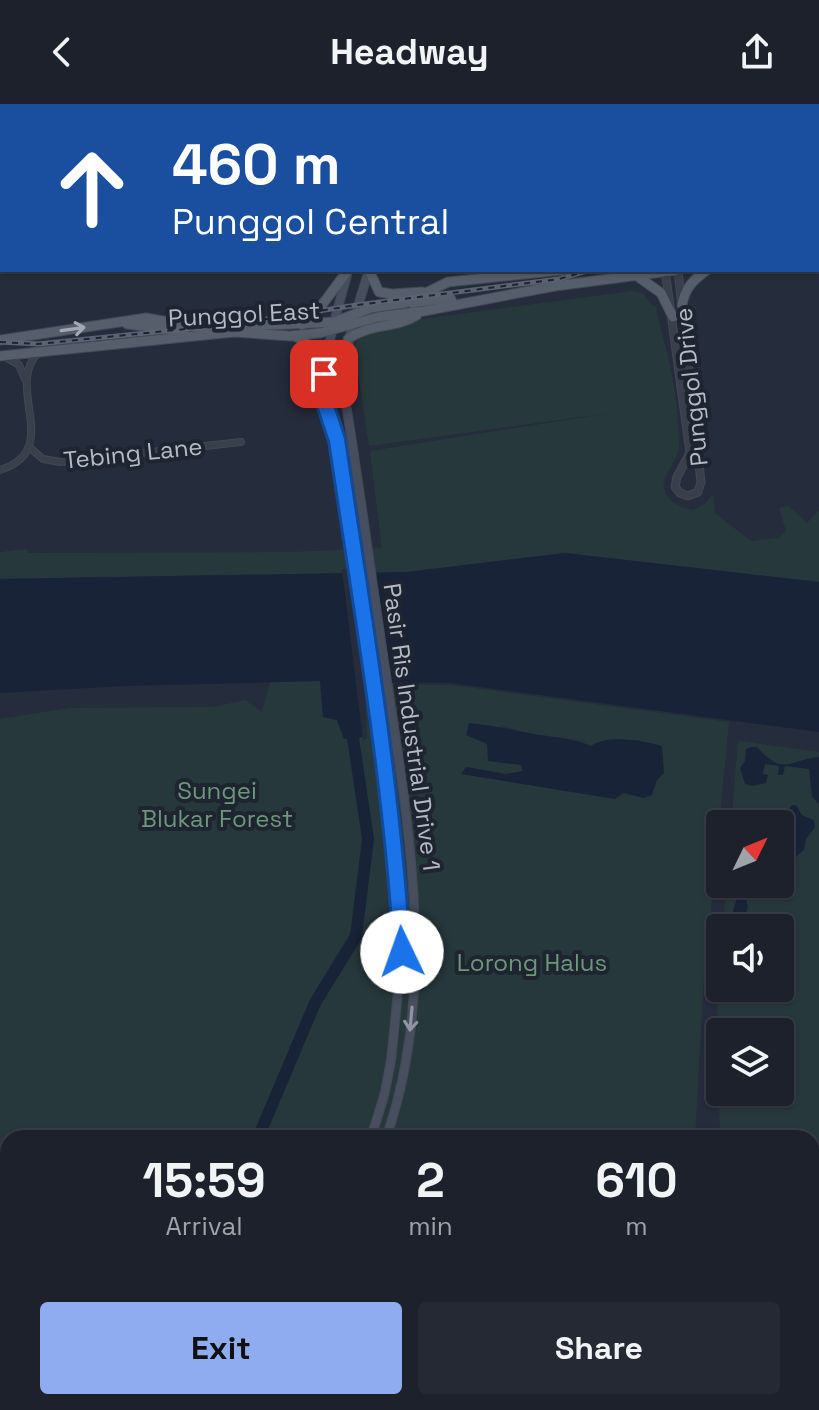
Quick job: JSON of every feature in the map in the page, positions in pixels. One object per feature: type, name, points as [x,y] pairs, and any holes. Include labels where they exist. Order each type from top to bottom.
[{"type":"main road","points":[[302,325],[316,313],[347,272]]},
{"type":"main road","name":"Pasir Ris Industrial Drive 1","points":[[347,272],[324,374],[326,407],[337,440],[399,904],[402,952],[397,1014],[384,1096],[373,1130]]},
{"type":"main road","name":"Pasir Ris Industrial Drive 1","points":[[368,272],[348,339],[343,369],[344,391],[413,885],[415,943],[408,1054],[389,1130]]},
{"type":"main road","points":[[370,272],[379,292],[429,291]]},
{"type":"main road","name":"Punggol East","points":[[1,356],[234,332],[290,336],[333,326],[371,308],[405,303],[448,282],[540,272]]},
{"type":"main road","name":"Punggol East","points":[[354,318],[424,311],[498,295],[660,272]]},
{"type":"main road","points":[[682,305],[690,282],[704,272]]},
{"type":"main road","points":[[495,276],[505,278],[512,284],[510,290],[498,295]]},
{"type":"main road","points":[[635,276],[661,293],[673,317]]},
{"type":"main road","points":[[405,303],[447,298],[453,304]]},
{"type":"main road","points":[[348,339],[361,330],[412,319],[424,311]]},
{"type":"main road","name":"Punggol East","points":[[0,340],[146,318],[203,330],[263,324],[333,326]]},
{"type":"main road","points":[[116,343],[126,333],[118,323]]},
{"type":"main road","points":[[290,336],[304,339],[324,374]]},
{"type":"street","name":"Punggol Drive","points":[[666,272],[690,453],[675,482],[677,490],[688,496],[698,492],[701,482],[678,272]]},
{"type":"street","points":[[26,383],[29,364],[40,351]]},
{"type":"street","points":[[1,356],[19,365],[26,383]]},
{"type":"street","name":"Tebing Lane","points":[[0,470],[16,463],[29,447],[32,430],[26,383]]},
{"type":"street","name":"Tebing Lane","points":[[29,447],[43,459],[60,462],[241,442]]},
{"type":"street","points":[[190,1410],[210,1410]]},
{"type":"green space","points":[[632,291],[643,293],[652,306],[656,306],[669,359],[677,407],[679,449],[665,478],[664,488],[668,497],[692,510],[705,504],[713,494],[715,513],[751,541],[778,538],[786,531],[779,508],[789,506],[807,523],[819,510],[819,582],[565,553],[407,572],[0,579],[0,552],[27,549],[28,553],[291,552],[382,548],[370,451],[610,413],[369,446],[354,348],[360,334],[369,326]]},
{"type":"green space","points":[[320,681],[323,716],[337,720],[344,739],[363,737],[363,684],[451,685],[729,722],[721,810],[706,810],[706,898],[712,898],[711,914],[706,914],[695,1130],[0,1130],[0,719],[69,708],[213,707],[245,700],[262,712],[270,682]],"holes":[[[503,726],[532,734],[573,739],[591,746],[640,740],[644,798],[461,774],[467,767],[506,774],[523,772],[521,765],[473,736]]]},
{"type":"green space","points":[[738,741],[819,752],[819,1130],[720,1130],[719,1106],[794,1106],[794,1018],[717,1018],[717,1002],[794,1002],[794,914],[724,914],[725,898],[794,898],[794,810],[732,810]]},
{"type":"water","points":[[565,553],[819,582],[819,732],[450,683],[361,682],[363,737],[344,739],[337,720],[323,717],[320,681],[0,693],[0,579],[407,572]]},
{"type":"water","points":[[469,723],[591,746],[615,739],[662,746],[664,773],[657,780],[652,795],[644,798],[624,793],[615,799],[461,774],[466,767],[506,774],[523,771],[521,765],[488,761],[487,744],[466,735]]},
{"type":"water","points":[[757,747],[780,764],[819,757],[819,804],[812,797],[809,769],[785,766],[783,775],[778,775],[779,766],[765,764],[763,774],[768,775],[766,783],[745,784],[740,768],[745,761],[746,749]]},
{"type":"water","points":[[796,805],[802,815],[814,820],[815,827],[806,839],[804,850],[794,859],[794,810],[788,810]]},
{"type":"water","points":[[738,898],[746,898],[746,914],[733,914]]},
{"type":"pier","points":[[342,569],[373,569],[390,686],[365,686],[367,738],[363,741]]},
{"type":"waterway","points":[[261,1130],[315,1003],[356,936],[368,839],[353,738]]},
{"type":"railway","points":[[0,342],[38,344],[235,324],[559,279],[583,272]]},
{"type":"route","points":[[324,374],[326,407],[337,440],[376,717],[402,952]]},
{"type":"park label","name":"Sungei Blukar Forest","points":[[217,804]]},
{"type":"park label","name":"Lorong Halus","points":[[532,962]]}]
